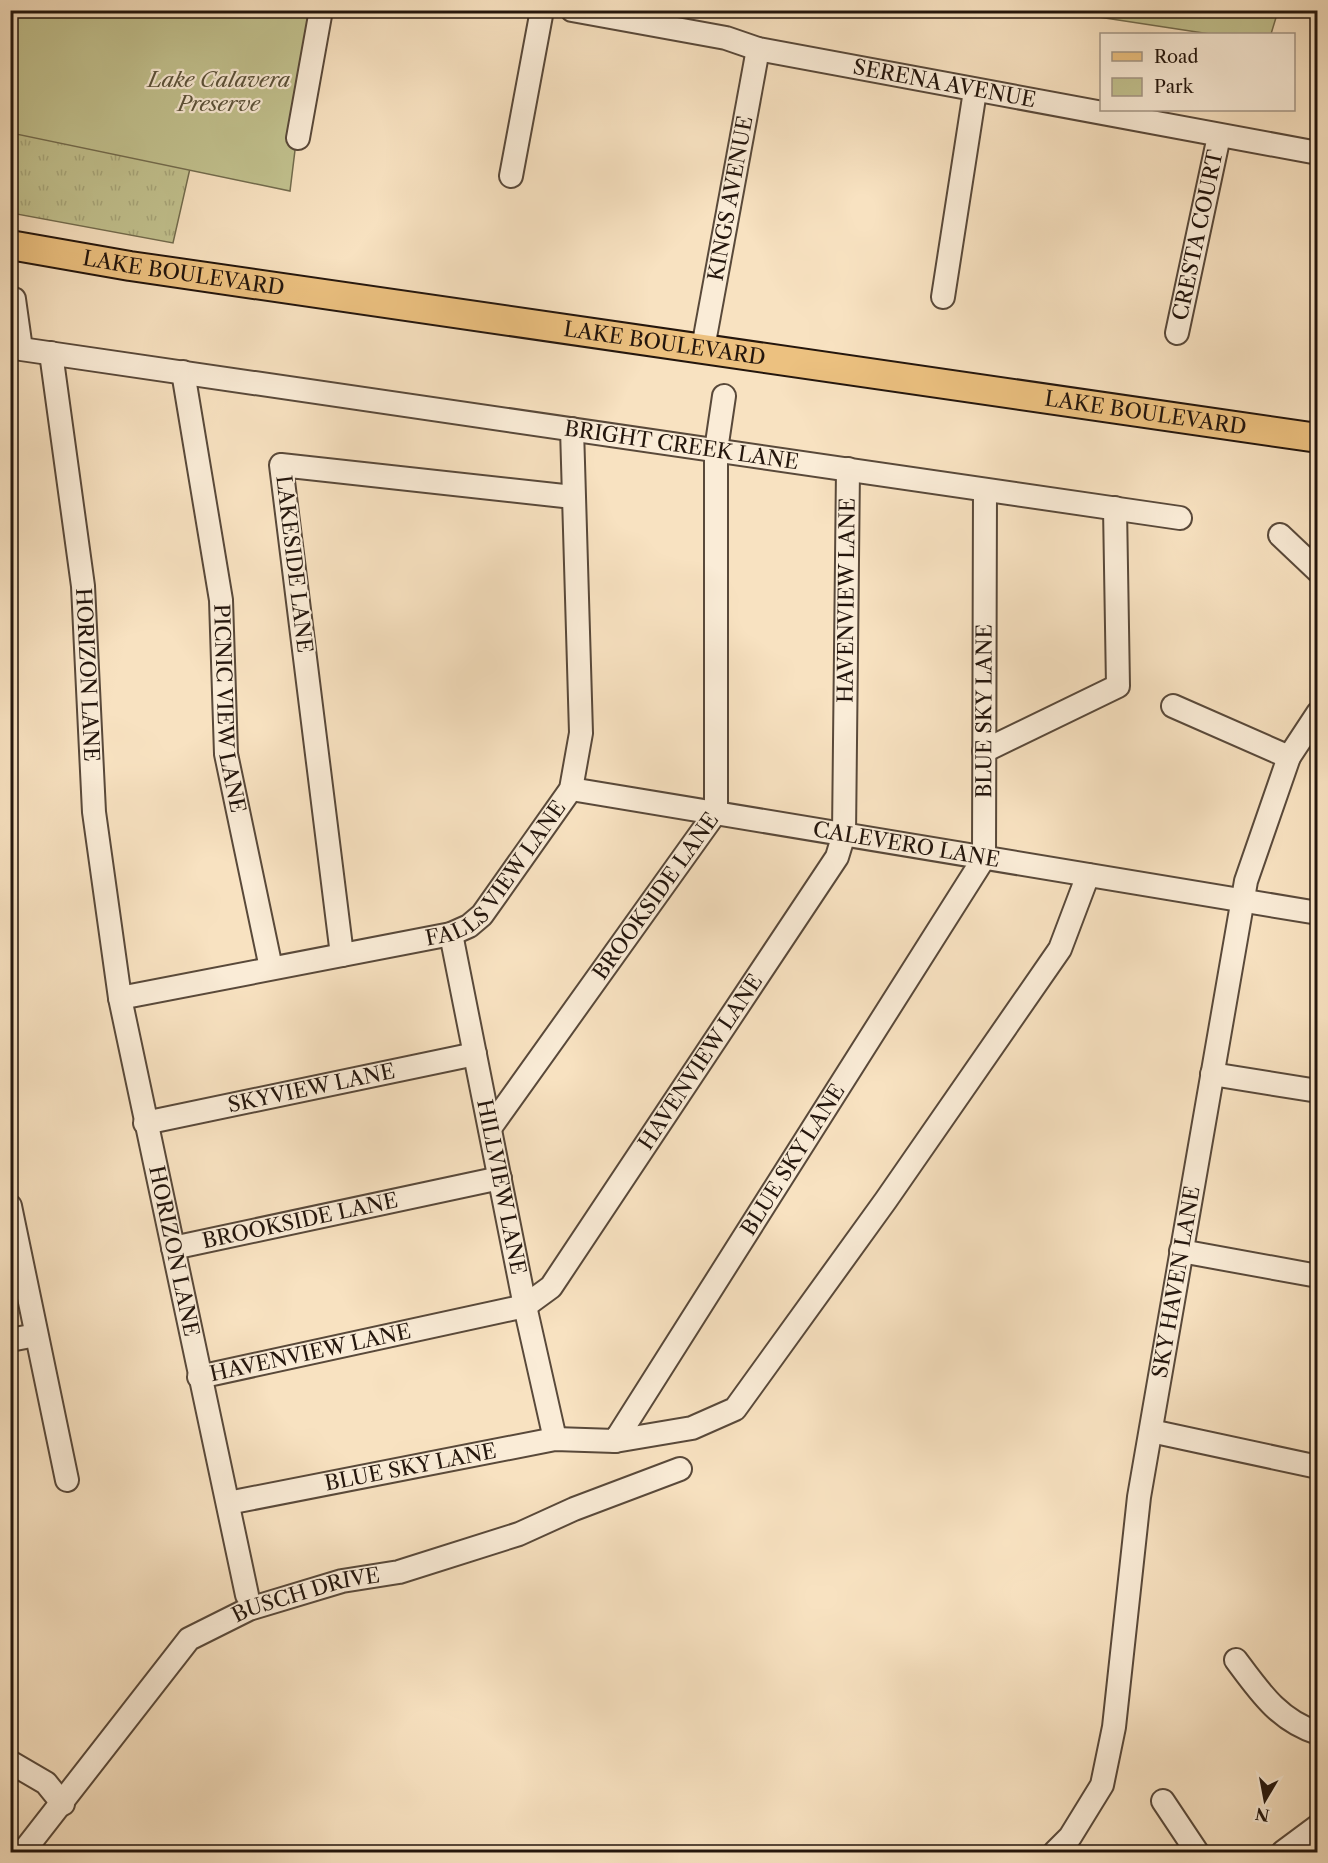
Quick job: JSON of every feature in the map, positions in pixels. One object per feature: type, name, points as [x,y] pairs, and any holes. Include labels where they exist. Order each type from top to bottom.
[{"type":"main road","name":"LAKE BOULEVARD","points":[[10,245],[142,268],[1317,438]]},
{"type":"street","points":[[298,138],[321,10]]},
{"type":"street","points":[[511,176],[542,10]]},
{"type":"street","name":"SERENA AVENUE","points":[[572,10],[726,38],[758,49],[975,92],[1317,153]]},
{"type":"street","name":"KINGS AVENUE","points":[[704,348],[758,49]]},
{"type":"street","points":[[943,297],[975,92]]},
{"type":"street","name":"CRESTA COURT","points":[[1177,333],[1219,136]]},
{"type":"street","name":"BRIGHT CREEK LANE","points":[[14,299],[21,349],[1180,518]]},
{"type":"street","name":"HORIZON LANE","points":[[51,353],[83,586],[94,812],[120,998],[247,1595]]},
{"type":"street","name":"PICNIC VIEW LANE","points":[[183,372],[221,600],[226,754],[271,968]]},
{"type":"street","name":"BROOKSIDE LANE","points":[[490,1128],[716,812],[716,450],[724,396]]},
{"type":"street","name":"FALLS VIEW LANE","points":[[120,998],[451,934],[469,926],[483,915],[571,789],[581,733],[572,429]]},
{"type":"street","name":"LAKESIDE LANE","points":[[342,955],[281,465],[573,497]]},
{"type":"street","name":"HAVENVIEW LANE","points":[[199,1377],[525,1306],[551,1287],[837,857],[844,834],[848,469]]},
{"type":"street","name":"BLUE SKY LANE","points":[[228,1503],[555,1439],[615,1441],[984,858],[985,490]]},
{"type":"street","points":[[984,751],[1118,686],[1115,508]]},
{"type":"street","points":[[1280,535],[1317,572]]},
{"type":"street","points":[[1173,706],[1289,757]]},
{"type":"street","name":"SKY HAVEN LANE","points":[[1055,1852],[1070,1837],[1102,1785],[1114,1727],[1139,1497],[1246,881],[1289,757],[1317,713]]},
{"type":"street","name":"CALEVERO LANE","points":[[571,789],[1317,913]]},
{"type":"street","points":[[615,1441],[692,1428],[735,1409],[886,1200],[1060,949],[1088,875]]},
{"type":"street","name":"HILLVIEW LANE","points":[[451,934],[525,1306],[555,1439]]},
{"type":"street","name":"SKYVIEW LANE","points":[[145,1123],[475,1054]]},
{"type":"street","points":[[1212,1074],[1317,1091]]},
{"type":"street","name":"BROOKSIDE LANE","points":[[173,1248],[500,1178]]},
{"type":"street","points":[[10,1206],[67,1480]]},
{"type":"street","points":[[1181,1251],[1317,1276]]},
{"type":"street","points":[[10,1340],[36,1335]]},
{"type":"street","points":[[1151,1431],[1317,1467]]},
{"type":"street","name":"BUSCH DRIVE","points":[[23,1852],[63,1804],[189,1639],[249,1609],[342,1581],[399,1572],[519,1534],[574,1509],[680,1470]]},
{"type":"street","points":[[1236,1660],[1272,1708],[1299,1727],[1317,1732]]},
{"type":"street","points":[[10,1762],[46,1783],[63,1804]]},
{"type":"street","points":[[1163,1801],[1197,1852]]},
{"type":"street","points":[[1283,1852],[1317,1826]]},
{"type":"green space","name":"Lake Calavera Preserve","points":[[10,11],[226,11],[173,243],[11,213]]},
{"type":"green space","name":"Lake Calavera Preserve","points":[[11,11],[312,11],[290,191],[11,133]]},
{"type":"green space","points":[[1059,11],[1278,11],[1271,33],[1203,33]]}]
